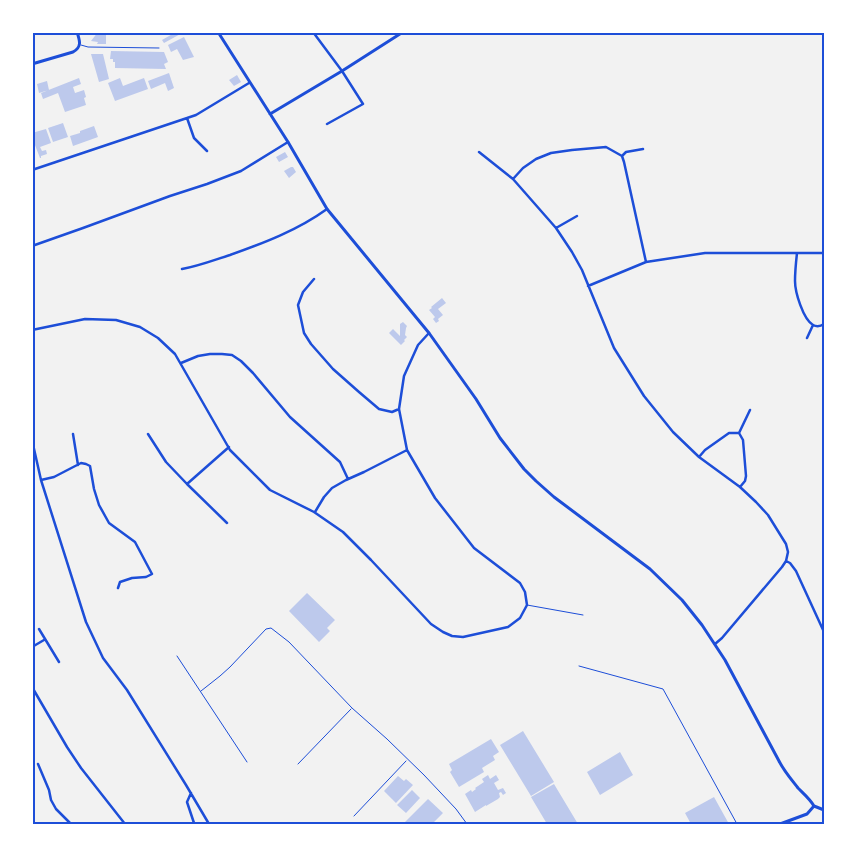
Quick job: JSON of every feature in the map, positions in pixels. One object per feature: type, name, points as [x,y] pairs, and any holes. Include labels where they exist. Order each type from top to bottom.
[{"type":"street","points":[[32,64],[77,50],[80,40],[77,32]]},
{"type":"street","points":[[218,32],[288,142],[327,209],[429,333],[476,399],[500,438],[524,469],[554,497],[650,569],[682,600],[702,625],[725,660],[786,774],[814,806],[824,810]]},
{"type":"street","points":[[313,32],[364,104],[327,124]]},
{"type":"street","points":[[270,114],[403,32]]},
{"type":"street","points":[[32,170],[196,115],[249,83]]},
{"type":"street","points":[[187,118],[194,138],[207,151]]},
{"type":"street","points":[[32,246],[241,171],[288,142]]},
{"type":"street","points":[[513,179],[523,168],[536,159],[551,153],[606,147],[622,156],[646,262]]},
{"type":"street","points":[[622,156],[626,152],[643,150]]},
{"type":"street","points":[[479,152],[513,179],[556,228],[572,252],[614,348],[644,396],[673,432],[699,457],[740,487],[756,502],[768,515],[786,544],[788,552],[786,561],[715,644]]},
{"type":"street","points":[[182,269],[197,266],[261,244],[289,231],[327,209]]},
{"type":"street","points":[[556,228],[577,216]]},
{"type":"street","points":[[588,286],[646,262],[705,253],[824,253]]},
{"type":"street","points":[[797,253],[795,281],[797,297],[811,323],[822,326],[824,324]]},
{"type":"street","points":[[314,278],[303,292],[298,305],[304,333],[311,344],[333,369],[379,409],[392,412],[399,410]]},
{"type":"street","points":[[32,330],[85,319],[116,320],[140,327],[158,338],[175,354],[181,363],[229,447],[270,490],[314,512],[343,532],[431,624],[442,632],[452,636],[463,637],[508,627],[520,618],[527,605],[525,592],[520,583],[474,548],[435,498],[407,450],[399,410],[404,376],[418,345],[429,333]]},
{"type":"street","points":[[806,338],[814,325]]},
{"type":"street","points":[[181,363],[198,356],[210,354],[232,355],[241,361],[254,373],[290,417],[340,462],[348,479]]},
{"type":"street","points":[[740,487],[745,481],[746,476],[742,440],[739,433],[750,410]]},
{"type":"street","points":[[699,457],[705,450],[729,434],[739,433]]},
{"type":"street","points":[[72,434],[78,465]]},
{"type":"street","points":[[148,434],[166,462],[227,523]]},
{"type":"street","points":[[32,440],[41,480],[86,622],[103,658],[127,690],[208,824]]},
{"type":"street","points":[[187,484],[229,447]]},
{"type":"street","points":[[314,512],[332,488],[407,450]]},
{"type":"street","points":[[41,480],[54,478],[81,463],[90,466],[99,505],[109,523],[135,542],[152,574],[120,582],[118,588]]},
{"type":"street","points":[[786,561],[796,571],[824,632]]},
{"type":"street","points":[[39,629],[59,662]]},
{"type":"street","points":[[32,647],[45,640]]},
{"type":"street","points":[[32,687],[81,768],[125,824]]},
{"type":"street","points":[[38,764],[49,790],[51,800],[56,809],[71,824]]},
{"type":"street","points":[[191,793],[187,802],[194,823]]},
{"type":"street","points":[[780,824],[807,814],[814,806]]},
{"type":"lane","points":[[80,45],[88,47],[159,48]]},
{"type":"lane","points":[[527,605],[583,615]]},
{"type":"lane","points":[[201,691],[230,667],[266,630],[271,628],[289,642],[352,708],[387,739],[440,792],[467,824]]},
{"type":"lane","points":[[177,656],[247,762]]},
{"type":"lane","points":[[579,666],[663,689],[737,824]]},
{"type":"lane","points":[[298,764],[352,708]]},
{"type":"lane","points":[[354,816],[407,760]]},
{"type":"building","points":[[98,32],[106,34],[106,44],[97,44],[98,42],[91,41]]},
{"type":"building","points":[[176,32],[184,32],[164,43],[162,40]]},
{"type":"building","points":[[184,37],[194,57],[183,60],[177,49],[171,52],[168,45]]},
{"type":"building","points":[[111,51],[164,52],[168,62],[164,64],[166,69],[115,68],[115,62],[113,62],[113,59],[110,59]]},
{"type":"building","points":[[91,54],[103,54],[109,79],[99,82]]},
{"type":"building","points":[[169,73],[174,88],[168,91],[165,83],[151,89],[148,81]]},
{"type":"building","points":[[237,75],[241,82],[234,86],[229,80]]},
{"type":"building","points":[[79,78],[81,84],[73,87],[75,93],[84,90],[86,105],[65,112],[58,93],[43,99],[41,93]]},
{"type":"building","points":[[120,78],[123,86],[144,78],[148,89],[115,101],[108,83]]},
{"type":"building","points":[[47,81],[49,90],[39,93],[37,84]]},
{"type":"building","points":[[63,123],[68,137],[53,142],[48,128]]},
{"type":"building","points":[[94,126],[98,137],[73,146],[70,136]]},
{"type":"building","points":[[46,129],[51,143],[40,147],[42,151],[46,150],[47,154],[40,158],[32,140],[32,133]]},
{"type":"building","points":[[285,152],[288,157],[279,162],[276,157]]},
{"type":"building","points":[[291,167],[296,172],[289,178],[284,171]]},
{"type":"building","points":[[442,298],[446,303],[438,309],[443,315],[436,323],[433,319],[435,317],[429,310]]},
{"type":"building","points":[[403,322],[407,326],[405,335],[407,337],[401,345],[389,333],[393,329],[400,336],[400,324]]},
{"type":"building","points":[[307,593],[335,620],[327,628],[330,631],[319,642],[289,611]]},
{"type":"building","points":[[523,731],[554,782],[531,796],[500,745]]},
{"type":"building","points":[[491,739],[499,752],[493,756],[495,760],[482,768],[484,772],[459,787],[450,772],[452,770],[449,764]]},
{"type":"building","points":[[620,752],[633,775],[600,795],[587,772]]},
{"type":"building","points":[[488,775],[490,779],[496,775],[499,780],[494,783],[498,790],[503,788],[506,793],[503,795],[501,792],[499,793],[500,797],[498,799],[475,812],[465,794],[476,789],[484,782],[482,779]]},
{"type":"building","points":[[398,776],[404,781],[406,779],[413,785],[396,803],[384,791]]},
{"type":"building","points":[[554,784],[578,824],[547,824],[531,797]]},
{"type":"building","points":[[412,790],[420,798],[406,813],[397,805]]},
{"type":"building","points":[[714,797],[729,824],[691,824],[685,813]]},
{"type":"building","points":[[428,799],[443,813],[432,824],[403,824]]}]
